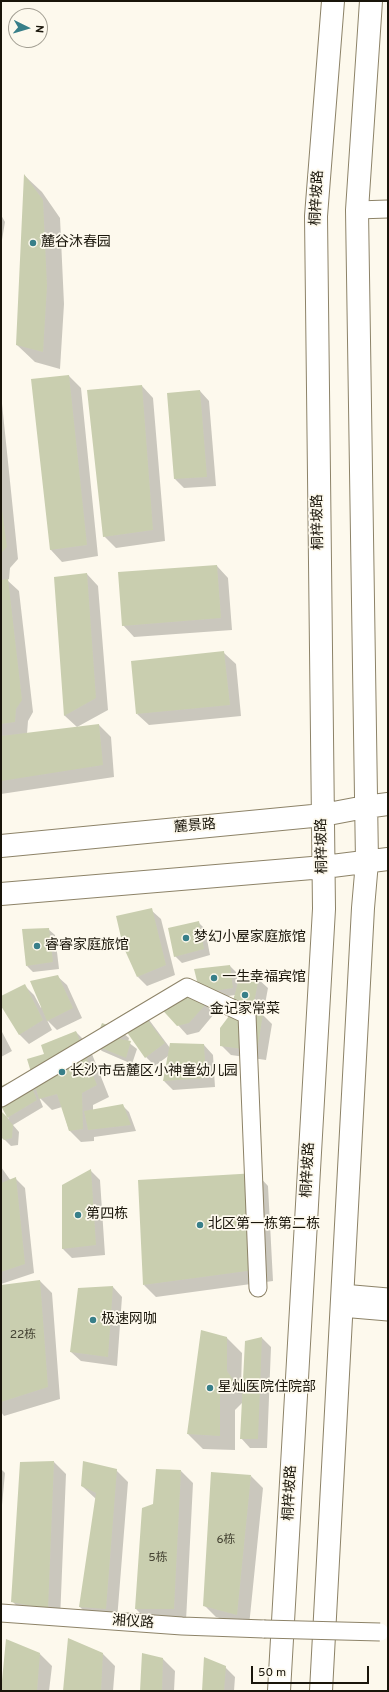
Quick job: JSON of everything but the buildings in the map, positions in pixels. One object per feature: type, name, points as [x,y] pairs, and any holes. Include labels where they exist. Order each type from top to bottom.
[{"type":"main road","name":"桐梓坡路","points":[[279,1691],[323,917],[324,867],[316,216],[333,1]]},
{"type":"main road","points":[[321,1691],[362,916],[378,860],[365,807],[357,210],[371,1]]},
{"type":"main road","name":"麓景路","points":[[1,846],[323,815],[388,804]]},
{"type":"main road","points":[[1,894],[324,867],[378,860]]},
{"type":"street","points":[[357,210],[388,209]]},
{"type":"street","points":[[1,1098],[187,987],[247,1015],[258,1288]]},
{"type":"street","points":[[342,1301],[388,1297]]},
{"type":"street","points":[[342,1301],[388,1312]]},
{"type":"street","name":"湘仪路","points":[[1,1613],[182,1626],[380,1632]]},
{"type":"place","name":"麓谷沐春园","points":[[33,243]]},
{"type":"place","name":"梦幻小屋家庭旅馆","points":[[186,938]]},
{"type":"place","name":"睿睿家庭旅馆","points":[[37,946]]},
{"type":"place","name":"一生幸福宾馆","points":[[214,978]]},
{"type":"place","name":"金记家常菜","points":[[245,995]]},
{"type":"place","name":"长沙市岳麓区小神童幼儿园","points":[[62,1072]]},
{"type":"place","name":"第四栋","points":[[78,1215]]},
{"type":"place","name":"北区第一栋第二栋","points":[[200,1225]]},
{"type":"place","name":"极速网咖","points":[[93,1320]]},
{"type":"place","name":"星灿医院住院部","points":[[210,1388]]}]
